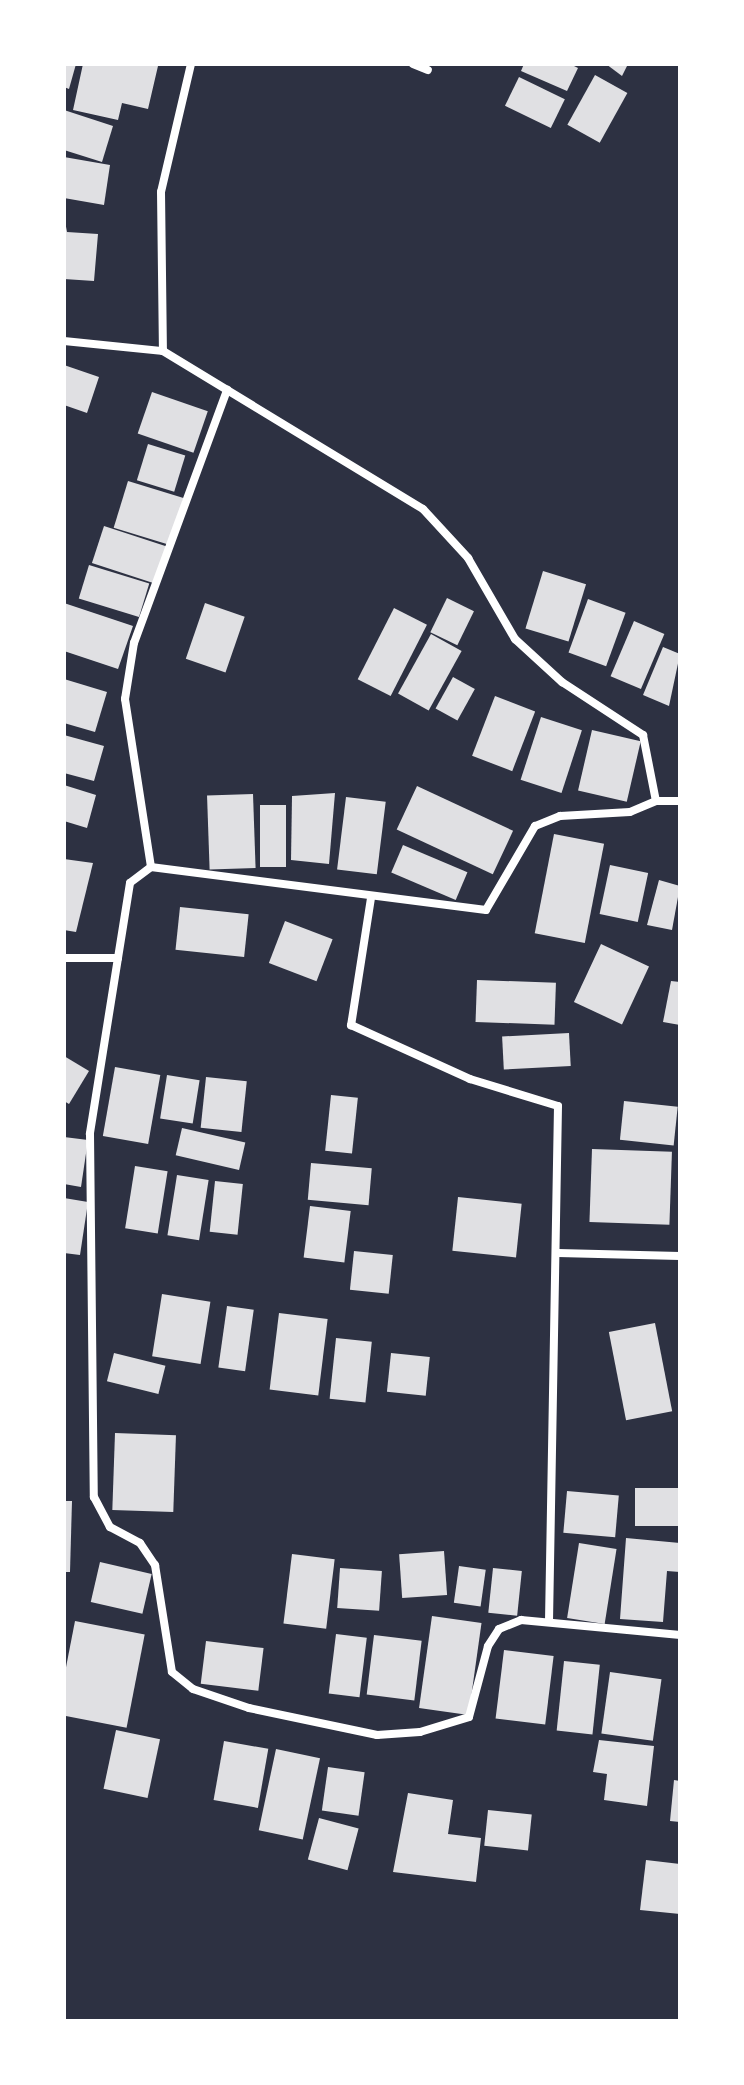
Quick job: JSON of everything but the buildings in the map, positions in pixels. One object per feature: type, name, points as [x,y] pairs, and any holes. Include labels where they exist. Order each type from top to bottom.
[{"type":"street","points":[[163,351],[161,192],[191,64]]},
{"type":"street","points":[[413,64],[428,70]]},
{"type":"street","points":[[64,341],[163,351],[423,509],[468,558],[515,639],[562,682],[643,735],[656,801]]},
{"type":"street","points":[[151,867],[125,699],[134,643],[227,390]]},
{"type":"street","points":[[680,801],[656,801],[630,812],[560,816],[535,826],[486,910],[371,898],[151,867],[130,883],[90,1134],[94,1497],[110,1527],[140,1543],[155,1565],[172,1672],[193,1689],[249,1708],[377,1735],[420,1732],[469,1717],[499,1629],[521,1620],[680,1635]]},
{"type":"street","points":[[371,898],[351,1025],[470,1079],[558,1106],[558,1253],[549,1622]]},
{"type":"street","points":[[64,958],[118,958]]},
{"type":"street","points":[[558,1253],[680,1256]]}]
